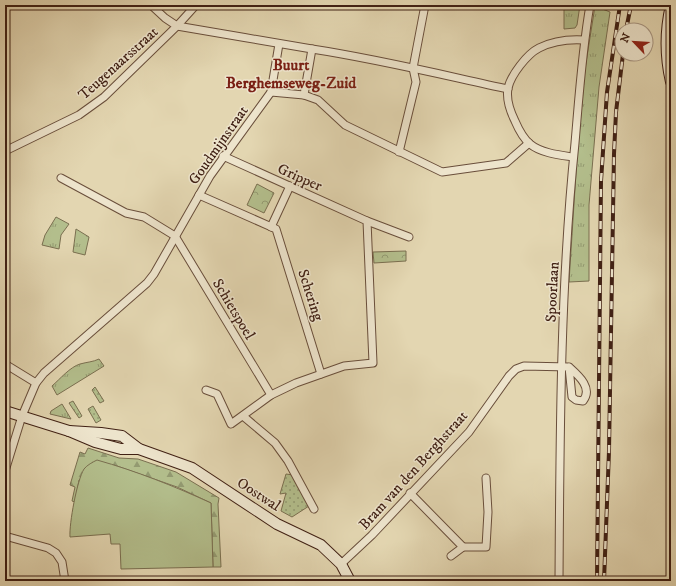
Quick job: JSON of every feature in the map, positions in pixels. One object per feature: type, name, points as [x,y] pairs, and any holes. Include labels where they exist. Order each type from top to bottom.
[{"type":"street","points":[[151,5],[165,18],[177,26],[413,68],[508,89]]},
{"type":"street","name":"Teugenaarsstraat","points":[[5,151],[79,115],[104,97],[177,26],[196,5]]},
{"type":"street","points":[[399,152],[416,82],[413,68],[425,5]]},
{"type":"street","name":"Spoorlaan","points":[[559,581],[573,157],[584,40],[590,5]]},
{"type":"street","points":[[671,5],[666,39],[666,55],[671,82]]},
{"type":"street","points":[[573,157],[554,154],[529,143],[518,127],[510,110],[508,89],[518,69],[535,51],[553,43],[566,40],[584,40]]},
{"type":"street","points":[[278,44],[272,92],[304,95],[318,100],[345,125],[442,172],[506,163],[529,143]]},
{"type":"street","points":[[304,95],[312,49]]},
{"type":"street","name":"Goudmijnstraat","points":[[5,471],[22,416],[36,383],[44,373],[147,283],[166,254],[175,236],[223,156],[272,92]]},
{"type":"street","name":"Gripper","points":[[223,156],[366,221],[409,238]]},
{"type":"street","points":[[61,178],[126,213],[144,217],[175,236]]},
{"type":"street","points":[[199,195],[271,227],[290,186]]},
{"type":"street","points":[[206,390],[217,394],[231,424],[271,395],[296,383],[344,366],[373,363],[366,221]]},
{"type":"street","name":"Schering","points":[[271,227],[276,229],[321,374]]},
{"type":"street","name":"Schietspoel","points":[[175,236],[271,395]]},
{"type":"street","points":[[5,364],[36,383]]},
{"type":"street","name":"Bram van den Berghstraat","points":[[341,564],[365,542],[469,432],[508,376],[516,369],[524,366],[565,367]]},
{"type":"street","name":"Oostwal","points":[[5,411],[70,431],[122,436],[139,449],[192,468],[277,524],[321,545],[341,564],[350,581]]},
{"type":"street","points":[[243,416],[276,443],[288,461],[314,509]]},
{"type":"street","points":[[451,556],[463,547],[486,547],[488,512],[486,478]]},
{"type":"street","points":[[410,493],[463,547]]},
{"type":"street","points":[[5,536],[48,548],[56,553],[62,562],[64,581]]},
{"type":"green space","points":[[564,5],[580,5],[577,25],[575,28],[564,29]]},
{"type":"green space","points":[[595,6],[610,12],[599,87],[589,205],[589,281],[569,282],[577,157],[585,69]]},
{"type":"green space","points":[[257,184],[274,193],[264,213],[247,205]]},
{"type":"green space","points":[[56,217],[69,224],[61,235],[59,249],[42,245],[45,235]]},
{"type":"green space","points":[[76,229],[89,237],[85,255],[73,252]]},
{"type":"green space","points":[[406,251],[406,261],[374,263],[373,252]]},
{"type":"green space","points":[[99,359],[104,366],[57,395],[52,386],[65,374],[80,364]]},
{"type":"green space","points":[[95,387],[104,401],[100,403],[92,390]]},
{"type":"green space","points":[[73,401],[82,416],[79,418],[69,403]]},
{"type":"green space","points":[[62,404],[71,419],[50,414],[51,411]]},
{"type":"green space","points":[[93,406],[101,420],[96,423],[88,409]]},
{"type":"green space","points":[[88,448],[119,458],[138,459],[176,472],[219,498],[221,567],[213,567],[211,503],[177,487],[114,465],[79,480],[75,502],[72,501],[75,487],[70,485],[80,452],[85,454]]},
{"type":"green space","points":[[97,460],[155,479],[211,503],[213,567],[121,569],[120,544],[111,544],[110,534],[70,537],[74,502],[81,475],[85,468]]},
{"type":"green space","points":[[286,474],[293,475],[309,506],[292,517],[281,511],[286,493],[280,494]]},
{"type":"railway","points":[[597,581],[601,181],[607,92],[620,5]]},
{"type":"railway","points":[[628,22],[631,5]]},
{"type":"railway","points":[[604,581],[609,451],[614,154],[616,112],[622,62]]},
{"type":"district","name":"Buurt Berghemseweg-Zuid","points":[[291,73]]}]
